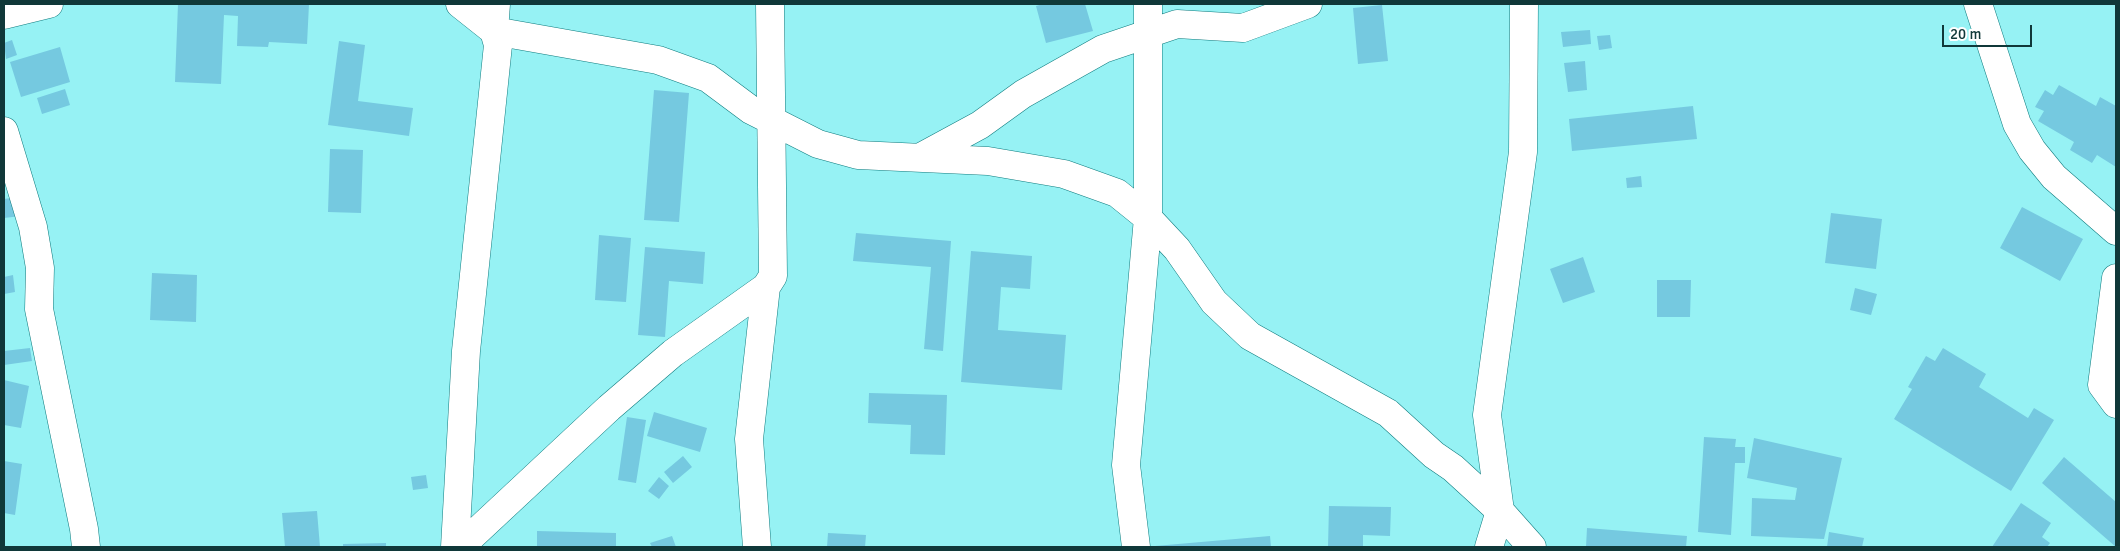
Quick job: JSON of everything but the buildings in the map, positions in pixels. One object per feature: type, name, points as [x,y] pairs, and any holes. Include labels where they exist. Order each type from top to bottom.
[{"type":"street","points":[[4,15],[49,4]]},
{"type":"street","points":[[460,4],[494,31],[658,60],[708,78],[751,110],[818,144],[858,155],[988,161],[1064,174],[1117,192],[1148,218],[1177,249],[1214,302],[1250,336],[1388,413],[1434,455],[1453,468],[1500,510],[1532,547]]},
{"type":"street","points":[[455,547],[466,351],[498,45],[494,31],[496,4]]},
{"type":"street","points":[[460,547],[609,408],[673,353],[766,287],[773,276],[770,4]]},
{"type":"street","points":[[1136,547],[1126,465],[1148,218],[1148,4]]},
{"type":"street","points":[[921,157],[980,125],[1023,94],[1103,49],[1178,24],[1243,28],[1308,4]]},
{"type":"street","points":[[1489,547],[1500,510],[1487,415],[1523,152],[1524,4]]},
{"type":"street","points":[[1978,4],[2017,124],[2028,143],[2054,177],[2116,230]]},
{"type":"street","points":[[4,131],[33,227],[40,268],[39,309],[84,529],[86,547]]},
{"type":"street","points":[[2116,278],[2102,385],[2116,404]]},
{"type":"street","points":[[757,547],[750,439],[766,287]]}]
